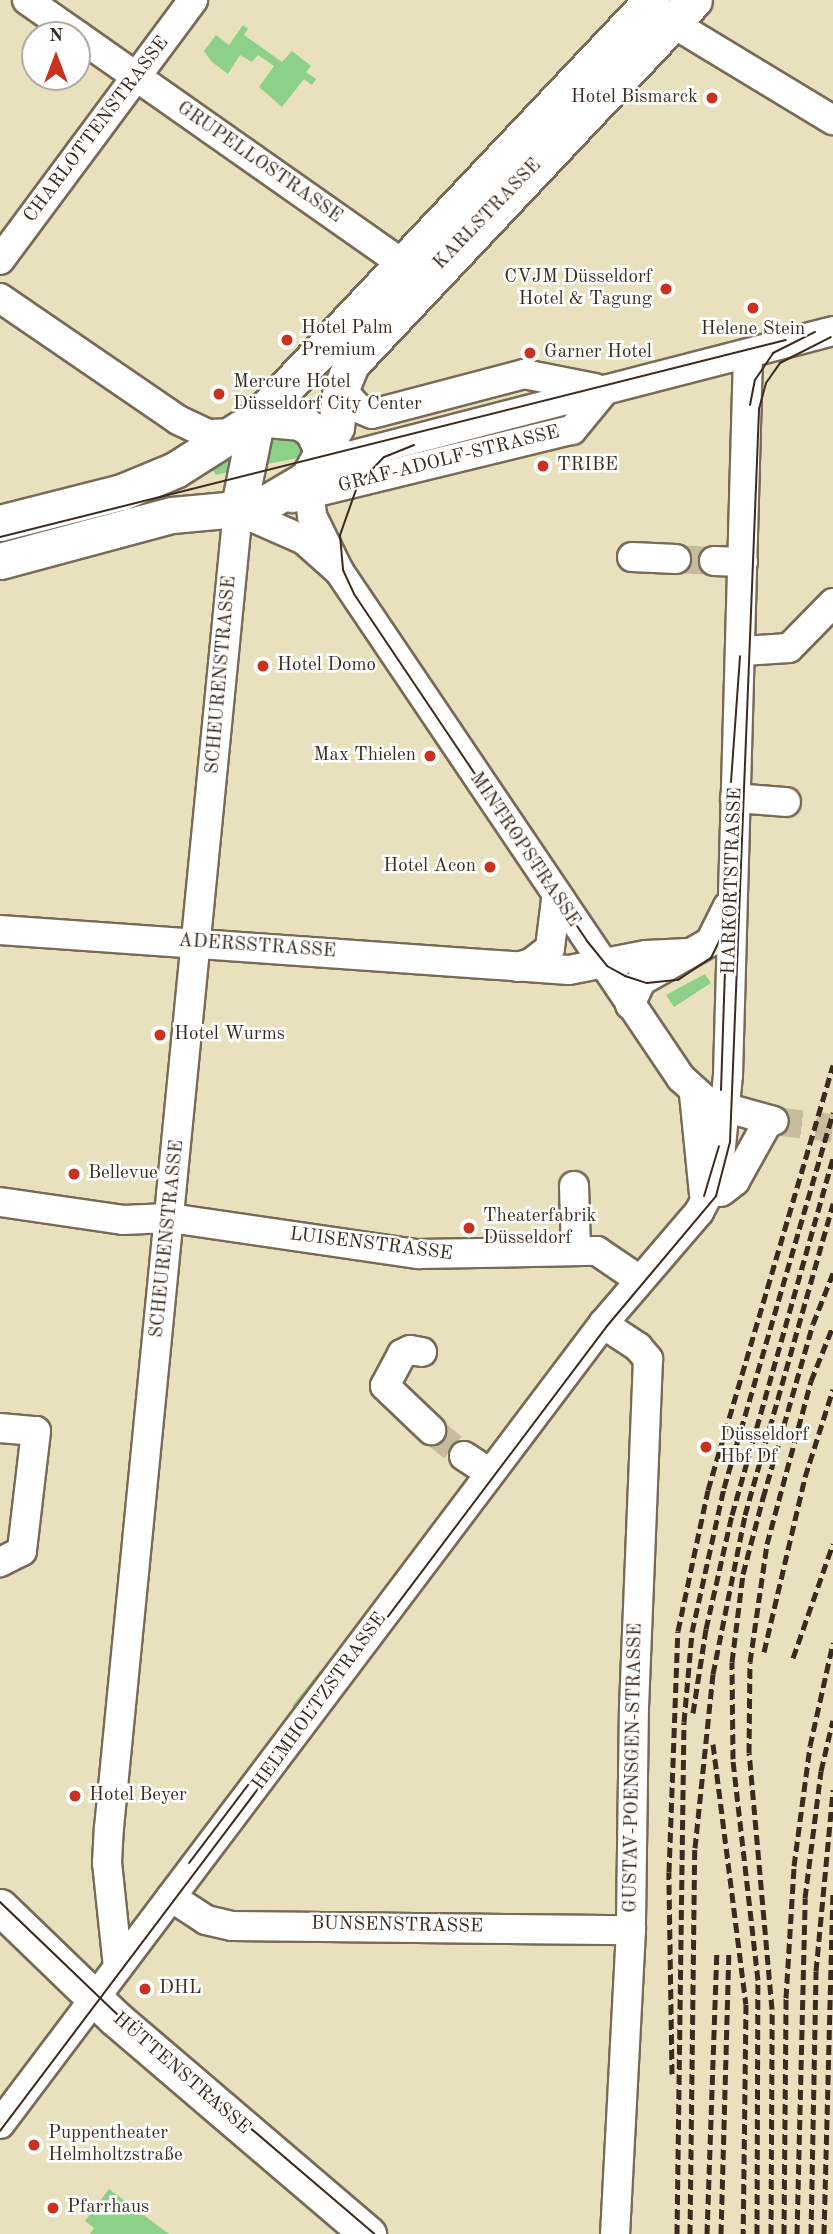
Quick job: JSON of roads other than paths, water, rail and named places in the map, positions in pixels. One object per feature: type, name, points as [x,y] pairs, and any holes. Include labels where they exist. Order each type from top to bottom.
[{"type":"main road","name":"KARLSTRASSE","points":[[0,523],[122,492],[175,470],[244,425],[400,262],[659,6]]},
{"type":"main road","name":"KARLSTRASSE","points":[[307,479],[336,427],[341,389],[351,364],[659,6]]},
{"type":"main road","points":[[238,511],[244,425],[301,422],[313,431],[307,479]]},
{"type":"main road","name":"GRAF-ADOLF-STRASSE","points":[[0,561],[172,515],[238,511],[307,479]]},
{"type":"main road","name":"HÜTTENSTRASSE","points":[[0,1907],[95,1999],[368,2234]]},
{"type":"street","name":"GRUPELLOSTRASSE","points":[[27,0],[57,21]]},
{"type":"street","name":"CHARLOTTENSTRASSE","points":[[0,260],[193,0]]},
{"type":"street","points":[[659,6],[833,120]]},
{"type":"street","name":"GRUPELLOSTRASSE","points":[[91,45],[400,262]]},
{"type":"street","points":[[395,312],[400,262]]},
{"type":"street","points":[[0,298],[177,420],[208,434],[244,425]]},
{"type":"street","name":"GRAF-ADOLF-STRASSE","points":[[307,479],[605,390],[833,331]]},
{"type":"street","name":"HARKORTSTRASSE","points":[[726,1111],[735,798],[743,651],[748,354]]},
{"type":"street","name":"GRAF-ADOLF-STRASSE","points":[[341,389],[358,408],[372,414],[524,374],[605,390]]},
{"type":"street","name":"MINTROPSTRASSE","points":[[307,479],[316,526],[339,571],[556,900],[694,1094],[726,1111],[771,1120],[735,1181],[704,1206]]},
{"type":"street","name":"GRAF-ADOLF-STRASSE","points":[[238,511],[291,533]]},
{"type":"street","name":"SCHEURENSTRASSE","points":[[118,1968],[107,1863],[238,511]]},
{"type":"street","name":"MINTROPSTRASSE","points":[[291,533],[339,571]]},
{"type":"street","points":[[632,557],[676,559]]},
{"type":"street","points":[[714,561],[743,562]]},
{"type":"street","points":[[743,651],[789,648],[833,603]]},
{"type":"street","points":[[735,798],[786,802]]},
{"type":"street","points":[[630,1005],[637,984],[710,942],[733,893]]},
{"type":"street","points":[[513,968],[531,963],[550,948],[556,900]]},
{"type":"street","name":"ADERSSTRASSE","points":[[0,930],[569,970],[688,953]]},
{"type":"street","points":[[694,1094],[703,1151],[704,1206]]},
{"type":"street","points":[[638,1279],[704,1206],[722,1162],[726,1111]]},
{"type":"street","points":[[574,1186],[576,1249]]},
{"type":"street","name":"LUISENSTRASSE","points":[[0,1202],[123,1220],[170,1218],[418,1254],[529,1254],[576,1249],[597,1251],[638,1279]]},
{"type":"street","name":"HELMHOLTZSTRASSE","points":[[0,2124],[638,1279]]},
{"type":"street","name":"GUSTAV-POENSGEN-STRASSE","points":[[603,1324],[638,1347],[648,1359],[631,1930],[615,2234]]},
{"type":"street","points":[[422,1352],[410,1350],[402,1354],[385,1386],[431,1430]]},
{"type":"street","points":[[0,1428],[36,1431],[23,1550],[0,1562]]},
{"type":"street","points":[[464,1456],[490,1473]]},
{"type":"street","name":"BUNSENSTRASSE","points":[[171,1897],[223,1926],[631,1930]]},
{"type":"tunnel","points":[[676,559],[714,561]]},
{"type":"tunnel","points":[[774,1121],[833,1128]]},
{"type":"tunnel","points":[[431,1430],[464,1456]]},
{"type":"tram line","points":[[750,405],[755,380],[773,353],[815,332]]},
{"type":"tram line","points":[[0,2131],[607,1326],[716,1196],[730,1142],[759,409],[766,383],[780,363],[831,337]]},
{"type":"tram line","points":[[0,537],[786,340]]},
{"type":"tram line","points":[[414,445],[384,457],[358,484],[340,535],[343,570],[354,594],[587,941],[607,966],[625,976],[647,983],[678,980],[711,958],[724,931],[727,908]]},
{"type":"tram line","points":[[731,782],[740,656]]},
{"type":"tram line","points":[[721,1090],[725,971]]},
{"type":"tram line","points":[[704,1196],[719,1146]]},
{"type":"tram line","points":[[189,1863],[337,1667]]},
{"type":"tram line","points":[[0,1902],[118,2015],[374,2234]]},
{"type":"railway","points":[[672,2074],[669,1872],[678,1631],[708,1490],[833,1065]]},
{"type":"railway","points":[[677,2234],[684,1722],[692,1632],[724,1488],[833,1113]]},
{"type":"railway","points":[[693,1713],[706,1629],[732,1515],[833,1157]]},
{"type":"railway","points":[[690,2234],[695,1848],[713,1674],[745,1515],[833,1203]]},
{"type":"railway","points":[[757,2234],[758,1980],[733,1759],[732,1662],[743,1574],[813,1324],[833,1273]]},
{"type":"railway","points":[[771,2234],[772,2009],[749,1753],[750,1662],[767,1544],[811,1381],[833,1326]]},
{"type":"railway","points":[[764,1652],[805,1477],[833,1389]]},
{"type":"railway","points":[[793,1658],[833,1544]]},
{"type":"railway","points":[[784,2234],[786,1998],[794,1866],[810,1746],[833,1643]]},
{"type":"railway","points":[[797,2234],[805,1898],[821,1771],[833,1720]]},
{"type":"railway","points":[[713,1744],[746,2004],[743,2234]]},
{"type":"railway","points":[[811,2234],[816,1971],[833,1790]]},
{"type":"railway","points":[[824,2234],[833,1891]]},
{"type":"railway","points":[[707,2234],[717,1953]]},
{"type":"railway","points":[[721,2234],[729,1953]]},
{"type":"place","name":"Hotel Bismarck","points":[[712,98]]},
{"type":"place","name":"CVJM Düsseldorf Hotel & Tagung","points":[[666,289]]},
{"type":"place","name":"Helene Stein","points":[[753,308]]},
{"type":"place","name":"Hotel Palm Premium","points":[[287,340]]},
{"type":"place","name":"Garner Hotel","points":[[530,353]]},
{"type":"place","name":"Mercure Hotel Düsseldorf City Center","points":[[219,394]]},
{"type":"place","name":"TRIBE","points":[[543,466]]},
{"type":"place","name":"Hotel Domo","points":[[263,666]]},
{"type":"place","name":"Max Thielen","points":[[430,756]]},
{"type":"place","name":"Hotel Acon","points":[[490,867]]},
{"type":"place","name":"Hotel Wurms","points":[[160,1035]]},
{"type":"place","name":"Bellevue","points":[[74,1174]]},
{"type":"place","name":"Theaterfabrik Düsseldorf","points":[[469,1228]]},
{"type":"place","name":"Düsseldorf Hbf Df","points":[[706,1447]]},
{"type":"place","name":"Hotel Beyer","points":[[75,1796]]},
{"type":"place","name":"DHL","points":[[145,1989]]},
{"type":"place","name":"Puppentheater Helmholtzstraße","points":[[34,2145]]},
{"type":"place","name":"Pfarrhaus","points":[[53,2208]]}]
